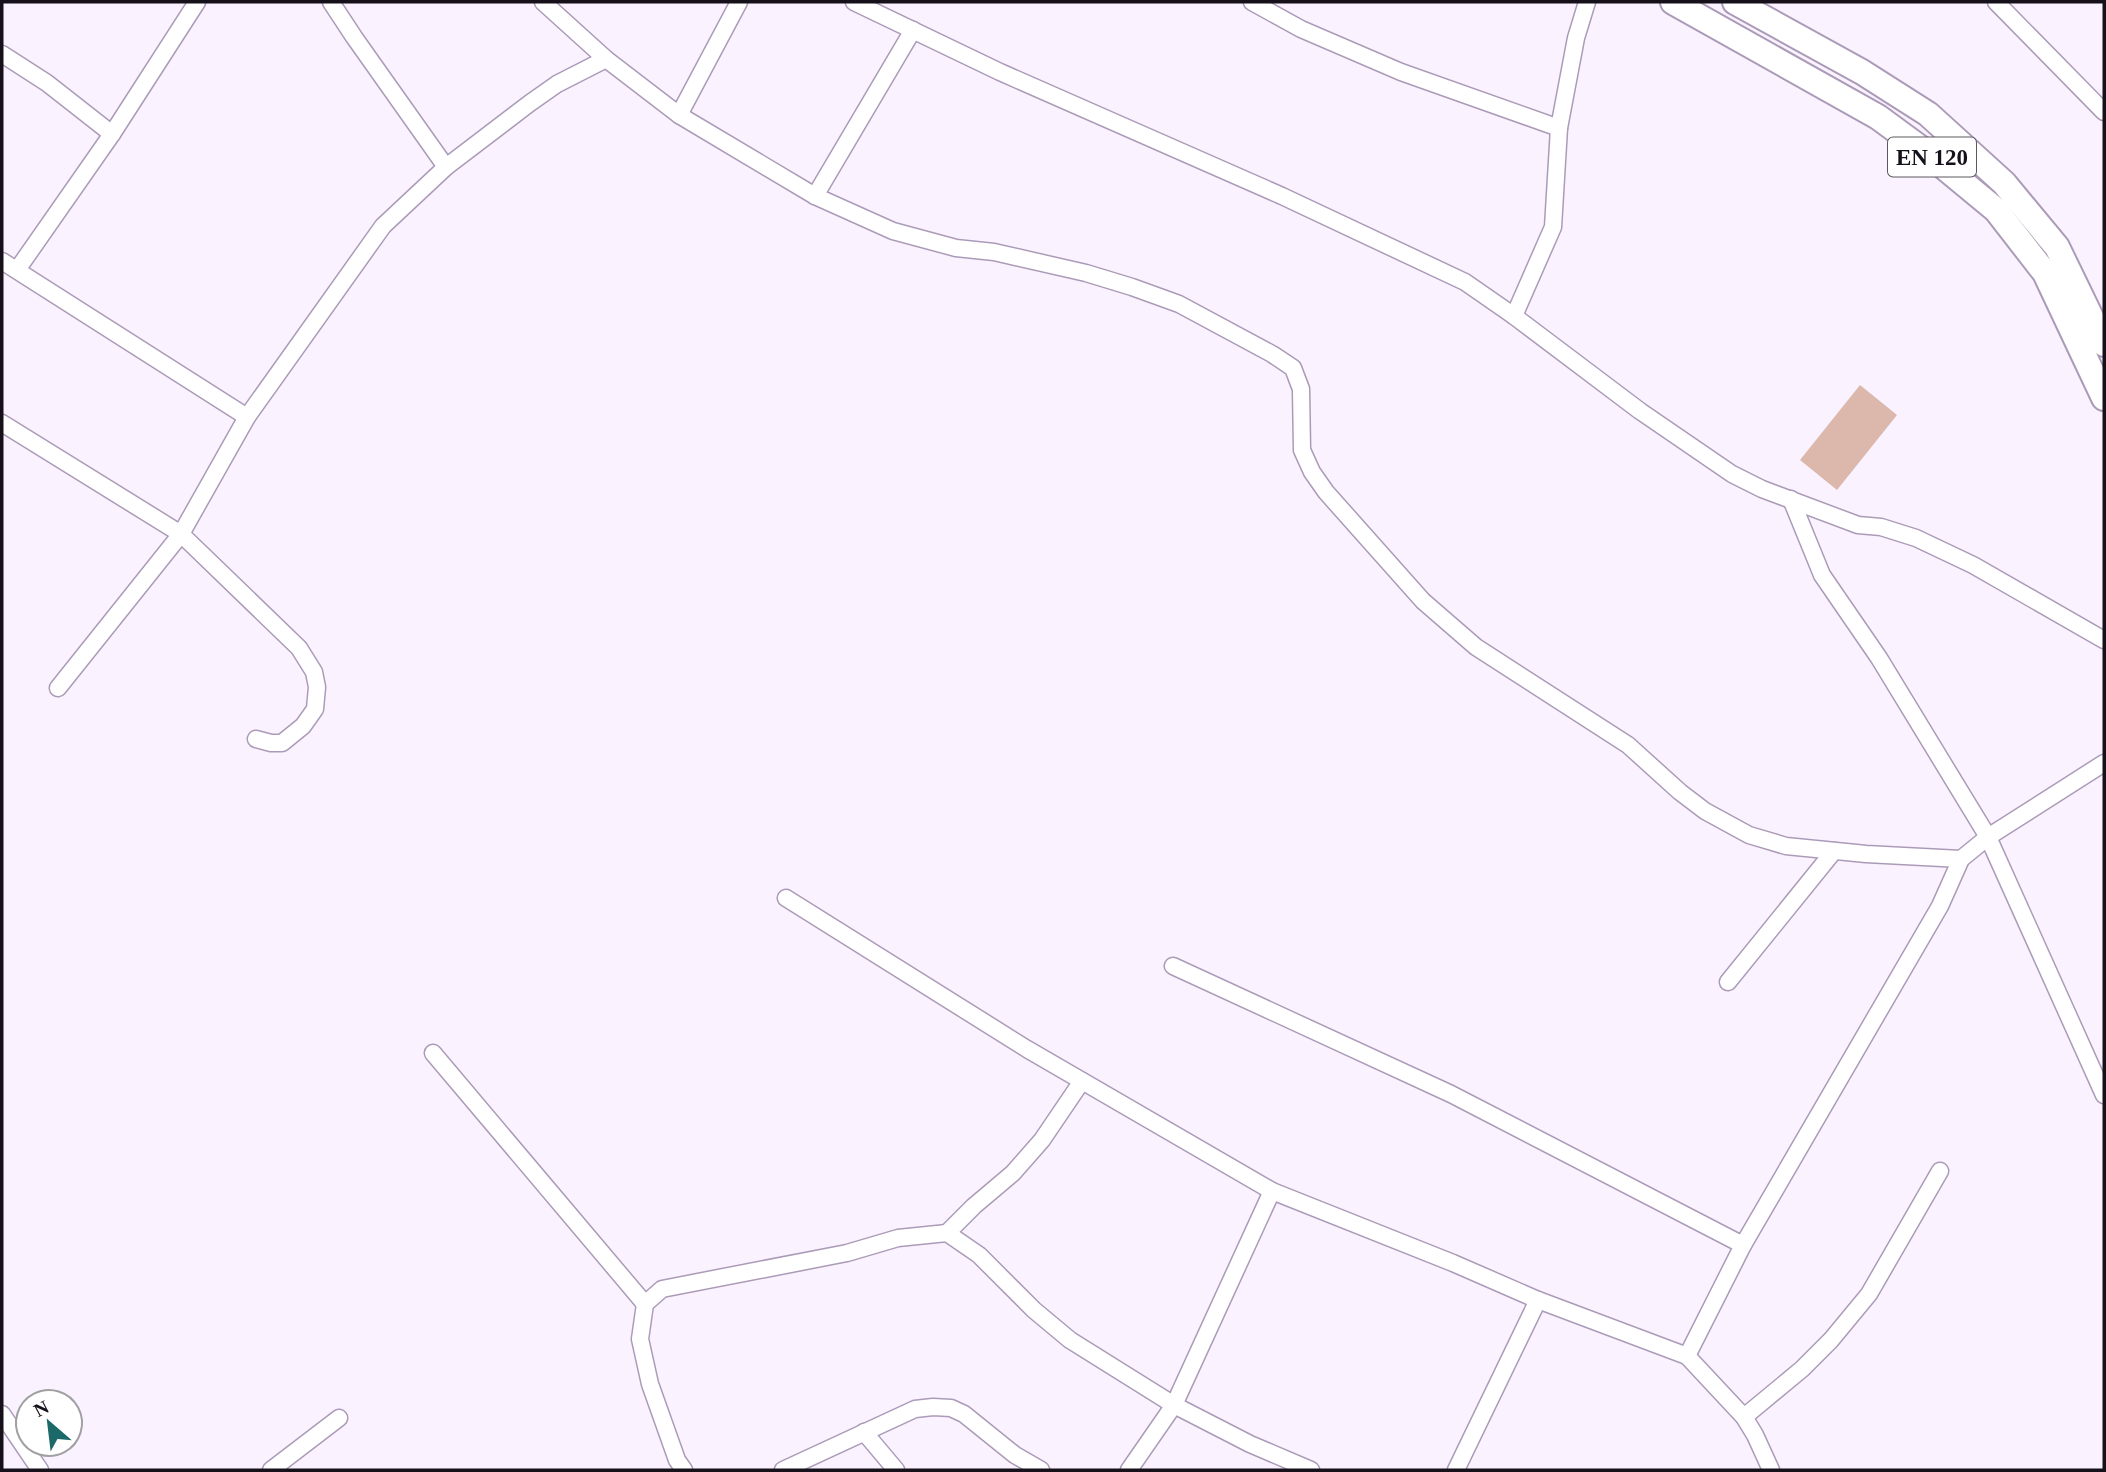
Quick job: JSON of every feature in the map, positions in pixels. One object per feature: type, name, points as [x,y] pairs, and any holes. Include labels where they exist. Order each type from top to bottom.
[{"type":"main road","name":"EN 120","points":[[1673,2],[1878,117],[1927,153],[1996,211],[2045,273],[2104,398]]},
{"type":"main road","name":"EN 120","points":[[1735,2],[1861,72],[1928,114],[2004,183],[2057,247],[2104,344]]},
{"type":"street","points":[[18,270],[112,134],[197,2]]},
{"type":"street","points":[[331,2],[446,167]]},
{"type":"street","points":[[542,2],[606,59],[679,115],[815,196],[893,231],[956,248],[994,252],[1132,286],[1179,304],[1293,368],[1301,389],[1302,450],[1312,472],[1326,492],[1423,601],[1476,647],[1628,745],[1705,811],[1749,835],[1786,846],[1961,859]]},
{"type":"street","points":[[679,115],[738,2]]},
{"type":"street","points":[[854,2],[1078,108],[1282,196],[1465,282],[1640,411],[1732,474],[1762,489],[1858,526],[1881,527],[1916,538],[1973,565],[2104,639]]},
{"type":"street","points":[[1252,2],[1301,29],[1401,72],[1559,128]]},
{"type":"street","points":[[1514,316],[1553,227],[1559,128],[1576,38],[1587,2]]},
{"type":"street","points":[[1996,2],[2104,112]]},
{"type":"street","points":[[815,196],[913,30]]},
{"type":"street","points":[[2,54],[47,83],[112,134]]},
{"type":"street","points":[[58,688],[181,534],[247,418],[383,226],[446,167],[557,84],[606,59]]},
{"type":"street","points":[[2,261],[247,418]]},
{"type":"street","points":[[2,423],[181,534],[299,648],[314,672],[317,687],[315,709],[303,726],[282,743],[256,739]]},
{"type":"street","points":[[1791,499],[1822,575],[1879,658],[1988,837],[2104,1095]]},
{"type":"street","points":[[1687,1356],[1743,1245],[1940,906],[1961,859],[1988,837],[2104,763]]},
{"type":"street","points":[[1728,982],[1834,851]]},
{"type":"street","points":[[786,898],[1082,1081],[1272,1191],[1538,1300],[1687,1356],[1744,1417],[1771,1470]]},
{"type":"street","points":[[1173,966],[1451,1094],[1743,1245]]},
{"type":"street","points":[[433,1053],[645,1304]]},
{"type":"street","points":[[684,1470],[677,1460],[647,1373],[640,1339],[645,1304],[662,1289],[847,1253],[898,1238],[947,1233],[1021,1165],[1042,1140],[1082,1081]]},
{"type":"street","points":[[1744,1417],[1802,1369],[1869,1294],[1940,1171]]},
{"type":"street","points":[[1129,1470],[1174,1405],[1272,1191]]},
{"type":"street","points":[[947,1233],[979,1255],[1034,1310],[1070,1340],[1174,1405],[1250,1444],[1311,1470]]},
{"type":"street","points":[[1456,1470],[1538,1300]]},
{"type":"street","points":[[783,1470],[915,1409],[933,1407],[951,1408],[964,1414],[1015,1455],[1041,1470]]},
{"type":"street","points":[[2,1413],[40,1470]]},
{"type":"street","points":[[271,1470],[339,1418]]},
{"type":"street","points":[[864,1432],[896,1470]]},
{"type":"building","points":[[1860,385],[1897,415],[1837,490],[1800,460]]}]
